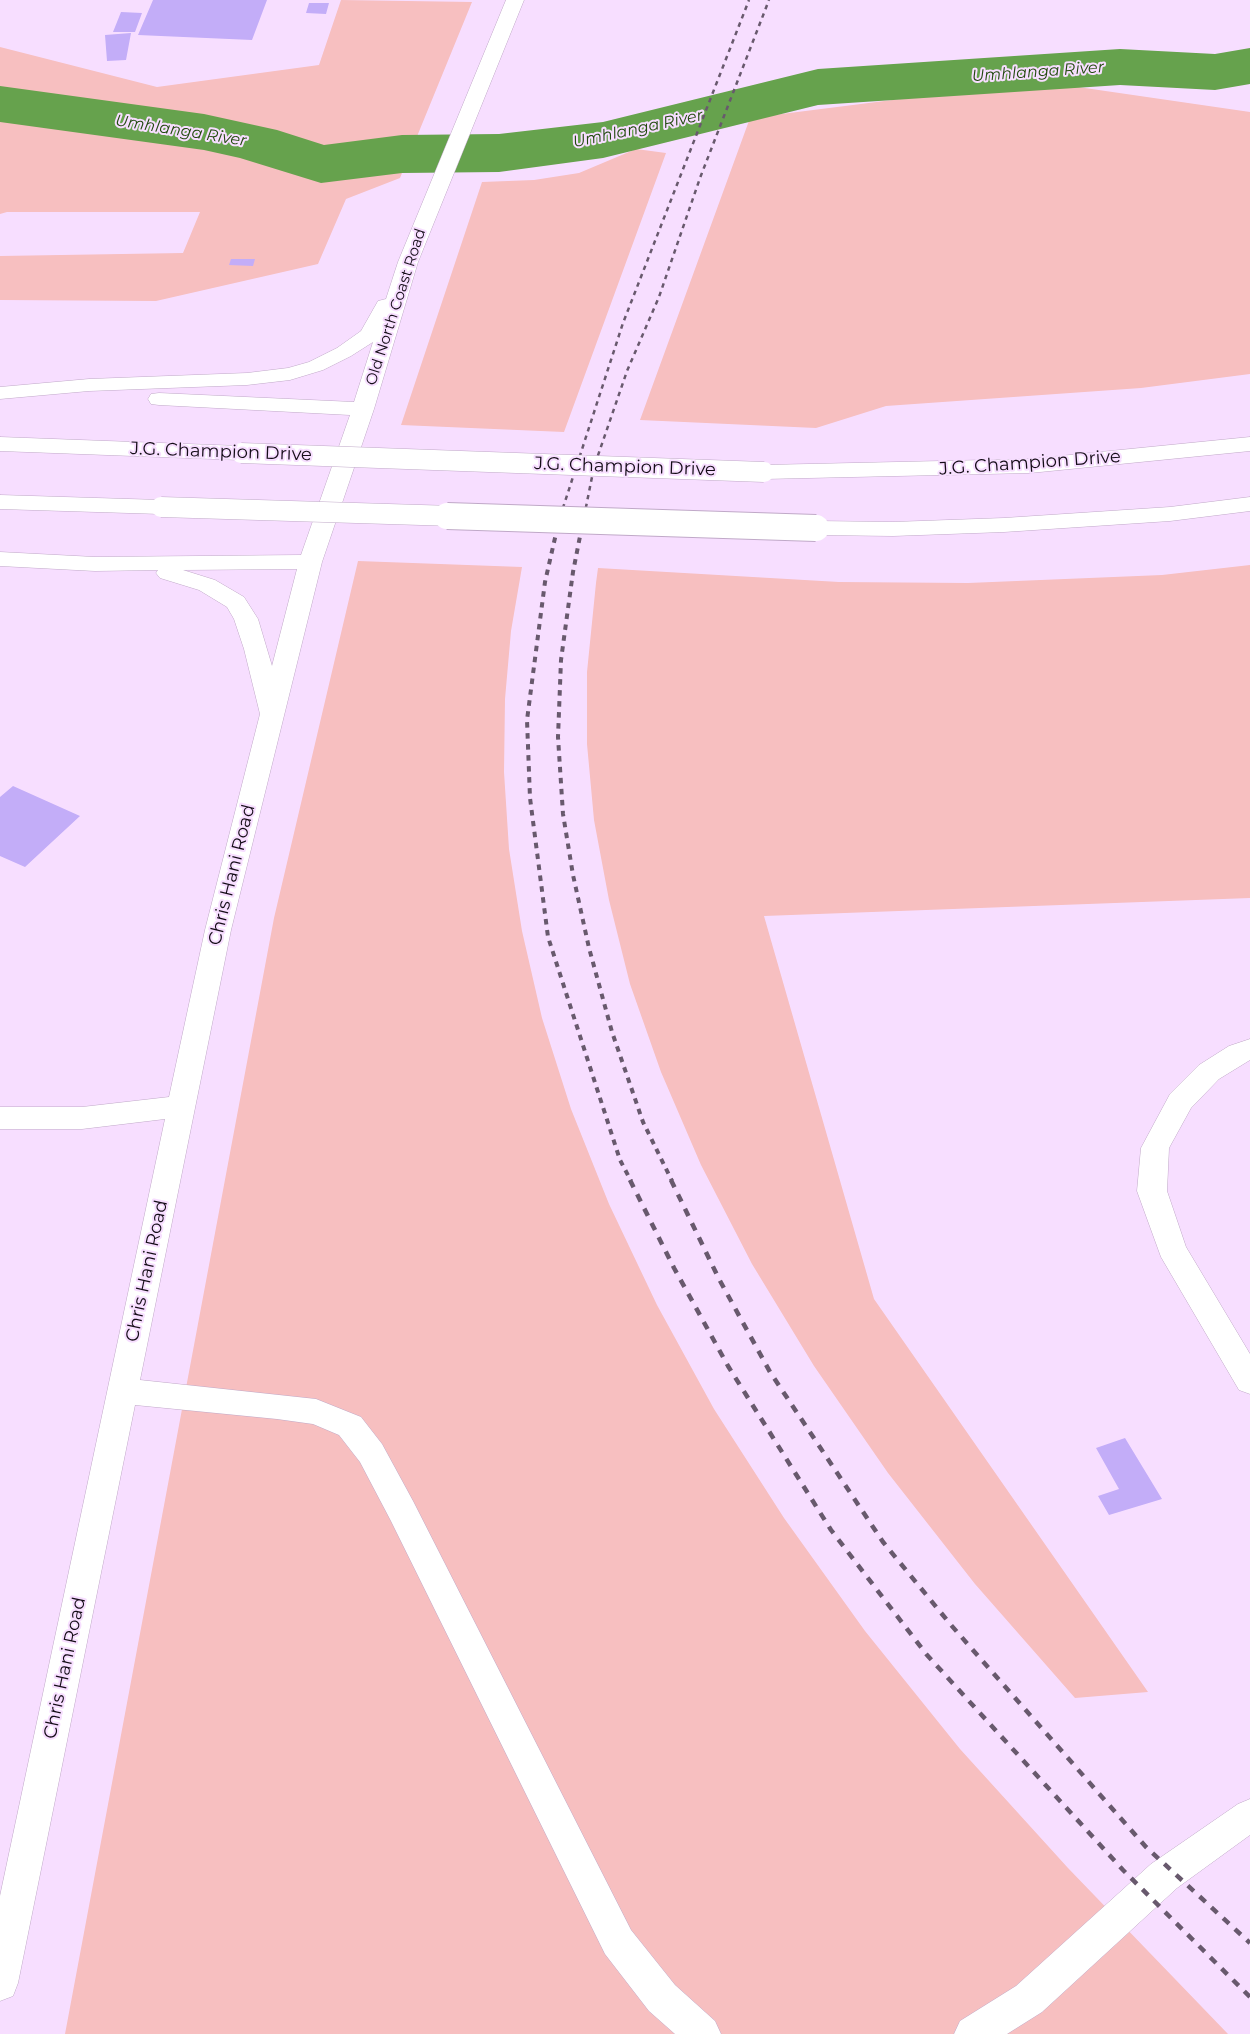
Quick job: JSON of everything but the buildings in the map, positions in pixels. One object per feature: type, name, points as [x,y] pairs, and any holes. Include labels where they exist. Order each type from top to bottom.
[{"type":"street","name":"Old North Coast Road","points":[[310,562],[363,409],[408,262],[515,0]]},
{"type":"street","points":[[0,393],[88,386],[247,379],[290,374],[316,366],[344,352],[369,335],[408,262]]},
{"type":"street","points":[[0,393],[363,409]]},
{"type":"street","name":"J.G. Champion Drive","points":[[0,444],[764,472],[1030,466],[1250,444]]},
{"type":"street","points":[[0,502],[893,529],[1004,525],[1170,514],[1250,504]]},
{"type":"street","points":[[0,559],[95,564],[310,562]]},
{"type":"street","name":"Chris Hani Road","points":[[0,1983],[218,930],[310,562]]},
{"type":"street","points":[[95,564],[166,573],[207,585],[236,602],[246,619],[256,649],[271,718]]},
{"type":"street","points":[[1250,1049],[1239,1053],[1208,1072],[1180,1101],[1156,1148],[1152,1191],[1172,1249],[1250,1381]]},
{"type":"street","points":[[0,1118],[82,1118],[181,1106]]},
{"type":"street","points":[[123,1392],[277,1406],[316,1412],[350,1426],[371,1453],[397,1503],[618,1942],[662,1998],[702,2034]]},
{"type":"street","points":[[973,2034],[1029,1999],[1164,1876],[1250,1815]]},
{"type":"shaded area","points":[[341,0],[472,2],[400,178],[346,199],[318,264],[156,301],[0,300],[0,256],[183,253],[200,212],[7,212],[0,214],[0,47],[157,87],[319,65]]},
{"type":"shaded area","points":[[1078,87],[1250,112],[1250,374],[1141,388],[886,406],[816,428],[640,420],[750,118],[924,96]]},
{"type":"shaded area","points":[[636,149],[666,153],[564,432],[401,425],[482,182],[534,180],[579,173]]},
{"type":"shaded area","points":[[358,561],[522,567],[511,631],[505,699],[504,772],[509,849],[522,931],[542,1018],[571,1109],[609,1204],[657,1305],[714,1409],[784,1518],[865,1631],[960,1749],[1068,1868],[1228,2034],[65,2034],[274,918]]},
{"type":"shaded area","points":[[1250,565],[1250,898],[764,916],[874,1299],[1148,1692],[1075,1698],[975,1584],[888,1473],[814,1366],[752,1264],[701,1165],[661,1072],[630,984],[609,900],[594,820],[587,744],[587,672],[598,568],[839,582],[968,583],[1162,575]]},
{"type":"waterway","name":"Umhlanga River","points":[[0,104],[204,132],[255,143],[321,164],[402,154],[499,153],[603,140],[818,87],[1120,67],[1215,72],[1250,66]]},
{"type":"railway","points":[[560,517],[623,323],[749,0]]},
{"type":"railway","points":[[584,517],[594,467],[627,371],[659,297],[700,178],[769,0]]},
{"type":"railway","points":[[560,516],[545,582],[527,720],[530,798],[548,937],[620,1160],[631,1181]]},
{"type":"railway","points":[[584,516],[573,572],[561,660],[558,737],[563,814],[573,875],[589,948],[612,1032],[643,1122],[672,1181]]},
{"type":"railway","points":[[630,1180],[674,1268],[728,1366],[831,1530],[927,1655],[1123,1870],[1250,1997]]},
{"type":"railway","points":[[671,1180],[719,1279],[770,1372],[883,1542],[951,1625],[1146,1847],[1250,1943]]}]
